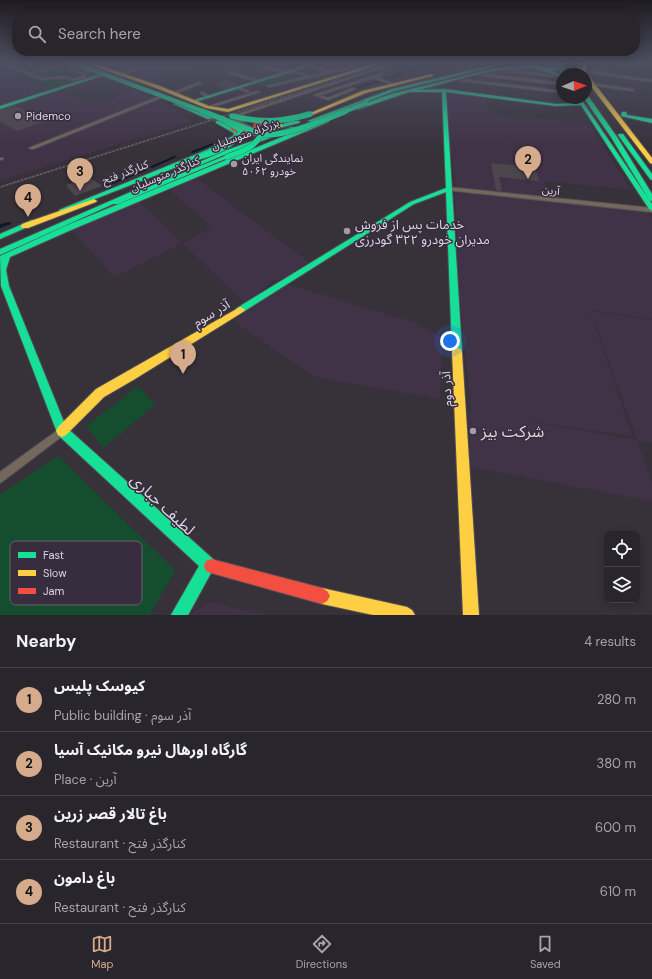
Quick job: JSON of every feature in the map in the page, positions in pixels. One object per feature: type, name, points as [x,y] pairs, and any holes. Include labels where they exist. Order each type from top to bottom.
[{"type":"main road","points":[[0,108],[33,92]]},
{"type":"main road","points":[[146,92],[216,119],[258,133],[277,134],[291,132],[366,103]]},
{"type":"main road","points":[[0,237],[25,226],[227,157],[253,146],[259,141],[260,133],[250,126],[198,102],[155,92]]},
{"type":"main road","points":[[164,92],[228,111],[288,92]]},
{"type":"main road","points":[[198,102],[237,92]]},
{"type":"main road","points":[[159,93],[174,94],[262,124],[284,123],[364,92]]},
{"type":"main road","points":[[377,95],[391,92]]},
{"type":"main road","name":"بزرگراه متوسلیان","points":[[2,255],[119,198],[222,154],[276,136],[377,95],[392,92]]},
{"type":"main road","name":"بزرگراه متوسلیان","points":[[0,245],[117,195],[344,103],[393,92]]},
{"type":"main road","name":"کنارگذر متوسلیان","points":[[2,255],[366,103],[397,92]]},
{"type":"main road","name":"آذر دوم","points":[[444,92],[448,189],[472,615]]},
{"type":"main road","points":[[457,92],[555,104],[589,115]]},
{"type":"main road","points":[[594,92],[652,178]]},
{"type":"main road","points":[[596,92],[623,116],[652,170]]},
{"type":"main road","points":[[198,102],[216,119],[241,133],[242,138],[247,138],[280,126],[297,122]]},
{"type":"main road","points":[[2,255],[117,195],[137,178],[226,143],[241,133],[258,126],[283,121],[344,103]]},
{"type":"main road","points":[[584,104],[589,115],[652,210]]},
{"type":"main road","points":[[585,104],[603,136]]},
{"type":"main road","points":[[586,104],[614,137],[652,199]]},
{"type":"main road","points":[[623,116],[652,118]]},
{"type":"main road","name":"کنارگذر فتح","points":[[117,195],[193,159],[230,144],[239,138],[239,129],[216,119]]},
{"type":"main road","points":[[258,126],[280,126]]},
{"type":"main road","points":[[259,148],[276,136]]},
{"type":"main road","points":[[633,137],[652,162]]},
{"type":"main road","name":"آذر سوم","points":[[62,431],[100,393],[131,376],[412,203],[448,189]]},
{"type":"main road","name":"لطیف جباری","points":[[2,255],[2,283],[62,431],[208,565],[314,594],[407,615]]},
{"type":"main road","points":[[180,615],[208,565]]},
{"type":"street","points":[[174,94],[179,92]]},
{"type":"street","points":[[198,102],[258,92]]},
{"type":"street","points":[[258,126],[231,117],[310,92]]},
{"type":"street","points":[[316,95],[327,92]]},
{"type":"street","points":[[322,97],[327,99],[347,92]]},
{"type":"street","points":[[32,148],[159,93]]},
{"type":"street","points":[[238,115],[258,126]]},
{"type":"street","name":"آرین","points":[[448,189],[652,210]]},
{"type":"street","name":"آذر سوم","points":[[0,478],[62,431]]},
{"type":"shaded area","points":[[0,92],[59,92],[93,104],[130,92],[143,92],[193,121],[0,181]]},
{"type":"shaded area","points":[[448,92],[452,92],[486,97],[491,115],[589,123],[631,190],[544,181],[549,197],[459,188],[455,184],[453,160],[449,159]]},
{"type":"shaded area","points":[[195,177],[309,262],[280,280],[274,280],[262,289],[265,291],[245,303],[182,243],[212,227],[167,188]]},
{"type":"shaded area","points":[[462,192],[647,212],[652,220],[652,319],[590,310],[632,436],[502,417],[637,440],[591,311],[652,320],[652,443],[637,441],[652,483],[652,501],[471,467],[468,411],[471,411],[459,291],[455,195]]},
{"type":"shaded area","points":[[138,200],[182,243],[114,277],[71,229]]},
{"type":"shaded area","points":[[286,284],[412,322],[434,333],[442,339],[440,399],[315,377],[233,321]]},
{"type":"shaded area","points":[[210,602],[265,615],[188,615]]},
{"type":"green space","points":[[138,386],[155,405],[103,448],[86,426]]},
{"type":"green space","points":[[58,456],[175,570],[150,615],[0,615],[0,495]]},
{"type":"building","name":"Pidemco","points":[[15,106],[46,121],[17,131],[0,121],[0,110]]},
{"type":"building","points":[[491,163],[535,167],[539,181],[499,177],[502,191],[496,190]]},
{"type":"building","points":[[89,177],[102,186],[75,196],[66,185]]},
{"type":"waterway","points":[[192,152],[216,143]]},
{"type":"waterway","points":[[151,167],[175,157]]},
{"type":"waterway","points":[[103,186],[146,170]]},
{"type":"waterway","points":[[0,226],[9,223]]},
{"type":"tunnel","points":[[211,117],[219,121]]},
{"type":"railway","points":[[0,187],[301,92]]},
{"type":"traffic: fast","points":[[0,108],[50,92]]},
{"type":"traffic: fast","points":[[151,92],[264,134],[278,133],[304,127],[366,103]]},
{"type":"traffic: fast","points":[[193,101],[224,92]]},
{"type":"traffic: fast","points":[[311,121],[389,92]]},
{"type":"traffic: fast","points":[[357,108],[406,92]]},
{"type":"traffic: fast","points":[[444,92],[457,352]]},
{"type":"traffic: fast","points":[[460,92],[556,105],[582,104]]},
{"type":"traffic: fast","points":[[176,103],[210,118]]},
{"type":"traffic: fast","points":[[582,104],[652,209]]},
{"type":"traffic: fast","points":[[591,104],[614,137],[652,199]]},
{"type":"traffic: fast","points":[[624,113],[623,115],[626,116],[652,121]]},
{"type":"traffic: fast","points":[[232,116],[253,121],[271,122],[289,120],[310,114]]},
{"type":"traffic: fast","points":[[193,159],[220,150],[232,143],[237,138],[241,132],[239,129],[221,118]]},
{"type":"traffic: fast","points":[[0,259],[68,228],[326,121]]},
{"type":"traffic: fast","points":[[119,187],[209,151],[236,137],[237,132],[218,122]]},
{"type":"traffic: fast","points":[[275,127],[297,122]]},
{"type":"traffic: fast","points":[[0,252],[229,151],[294,128]]},
{"type":"traffic: fast","points":[[227,157],[255,144],[261,135],[257,130]]},
{"type":"traffic: fast","points":[[621,135],[652,178]]},
{"type":"traffic: fast","points":[[116,203],[227,157]]},
{"type":"traffic: fast","points":[[62,210],[193,159]]},
{"type":"traffic: fast","points":[[240,310],[412,203],[448,189]]},
{"type":"traffic: fast","points":[[0,237],[35,222]]},
{"type":"traffic: fast","points":[[7,256],[2,270],[5,286],[62,431],[208,565],[211,566]]},
{"type":"traffic: fast","points":[[179,615],[208,565]]},
{"type":"traffic: slow","points":[[170,92],[208,107],[228,111],[290,92]]},
{"type":"traffic: slow","points":[[310,114],[365,92]]},
{"type":"traffic: slow","points":[[598,92],[652,162]]},
{"type":"traffic: slow","points":[[256,135],[280,126]]},
{"type":"traffic: slow","points":[[25,226],[94,201]]},
{"type":"traffic: slow","points":[[62,431],[100,393],[240,310]]},
{"type":"traffic: slow","points":[[457,352],[471,615]]},
{"type":"traffic: slow","points":[[322,596],[407,615]]},
{"type":"traffic: jam","points":[[233,129],[241,133],[247,133],[256,130],[256,125],[261,122],[269,123]]},
{"type":"traffic: jam","points":[[211,566],[322,596]]},
{"type":"place","name":"Pidemco","points":[[18,116]]},
{"type":"place","name":"نمایندگی ایران خودرو ۵۰۶۲","points":[[234,164]]},
{"type":"place","name":"گارگاه اورهال نیرو مکانیک آسیا","points":[[528,179]]},
{"type":"place","name":"باغ تالار قصر زرین","points":[[80,191]]},
{"type":"place","name":"باغ دامون","points":[[28,217]]},
{"type":"place","name":"خدمات پس از فروش مدیران خودرو ۳۲۲ گودرزی","points":[[347,231]]},
{"type":"place","name":"کیوسک پلیس","points":[[183,374]]},
{"type":"place","name":"شرکت بیز","points":[[473,431]]}]
